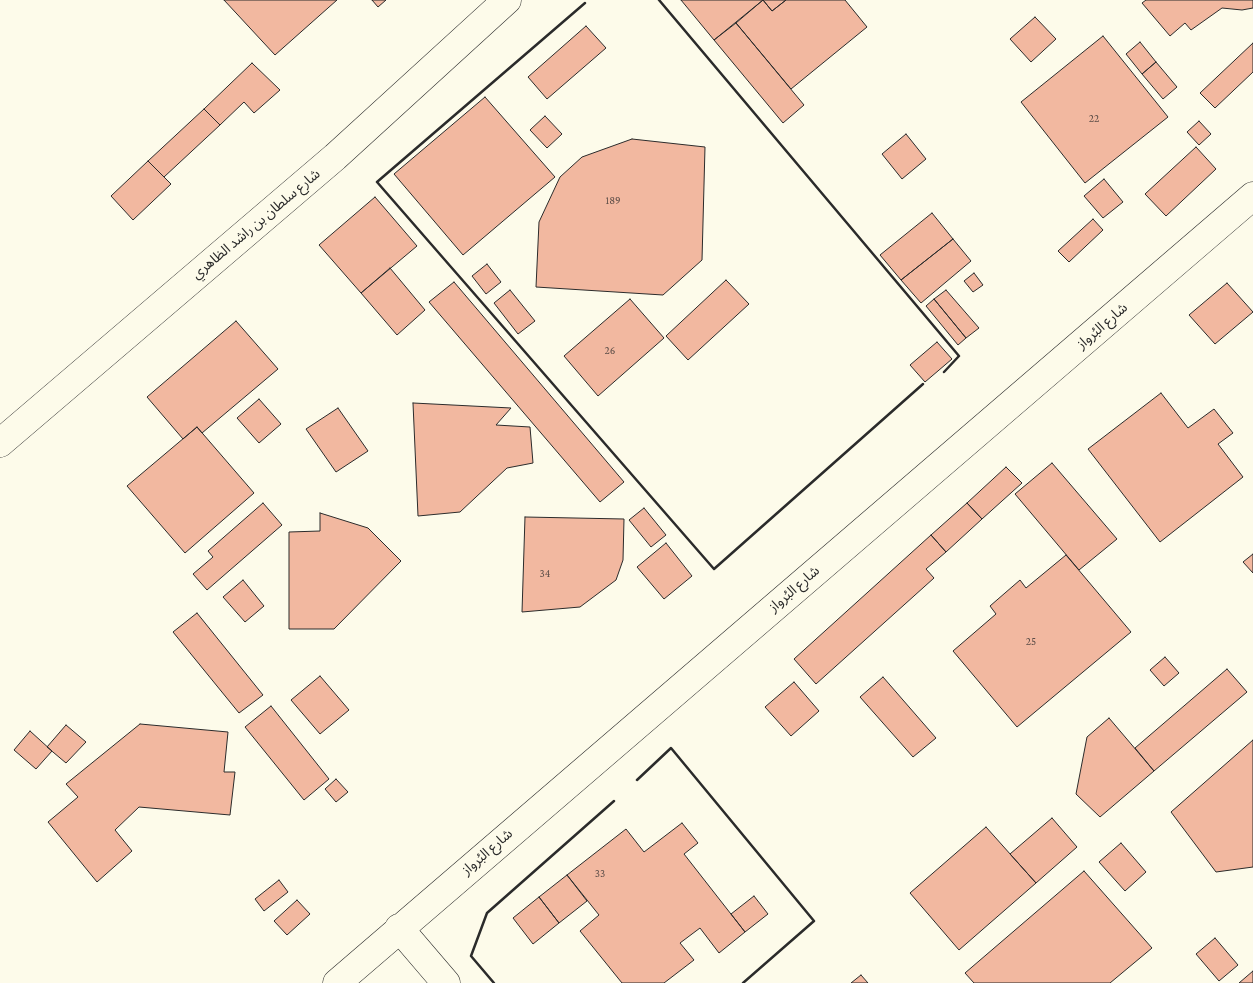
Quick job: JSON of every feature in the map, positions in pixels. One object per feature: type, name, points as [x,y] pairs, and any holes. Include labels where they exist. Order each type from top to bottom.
[{"type":"street","name":"شارع سلطان بن راشد الظاهري","points":[[0,443],[335,157],[507,0]]},
{"type":"street","name":"شارع البُرواز","points":[[336,983],[1253,196]]},
{"type":"street","points":[[399,928],[446,983]]},
{"type":"building","points":[[224,0],[337,0],[275,55]]},
{"type":"building","points":[[372,0],[386,0],[378,7]]},
{"type":"building","points":[[681,0],[763,0],[714,40]]},
{"type":"building","points":[[763,0],[786,0],[772,11]]},
{"type":"building","points":[[763,0],[772,11],[786,0],[845,0],[867,27],[791,89],[736,23]]},
{"type":"building","points":[[1146,0],[1253,0],[1253,8],[1242,10],[1222,8],[1191,30],[1185,23],[1170,36],[1142,3]]},
{"type":"building","points":[[1035,17],[1056,39],[1031,62],[1010,39]]},
{"type":"building","points":[[736,23],[804,105],[783,123],[714,40]]},
{"type":"building","points":[[586,26],[606,48],[547,99],[528,77]]},
{"type":"building","points":[[1103,36],[1168,117],[1085,183],[1021,102]]},
{"type":"building","points":[[1140,42],[1156,62],[1142,74],[1126,54]]},
{"type":"building","points":[[1253,43],[1253,72],[1215,108],[1200,93]]},
{"type":"building","points":[[1156,62],[1177,87],[1163,99],[1142,74]]},
{"type":"building","points":[[252,63],[280,90],[254,113],[244,102],[220,125],[204,109]]},
{"type":"building","points":[[485,97],[555,177],[463,255],[394,174]]},
{"type":"building","points":[[204,109],[220,125],[164,177],[148,161]]},
{"type":"building","points":[[545,116],[562,134],[547,148],[530,130]]},
{"type":"building","points":[[1199,121],[1211,134],[1199,145],[1187,132]]},
{"type":"building","points":[[906,134],[926,159],[902,179],[882,154]]},
{"type":"building","points":[[632,139],[705,147],[702,260],[663,295],[536,287],[539,222],[560,177],[582,157]]},
{"type":"building","points":[[1196,147],[1216,169],[1166,216],[1145,194]]},
{"type":"building","points":[[148,161],[171,184],[133,220],[111,196]]},
{"type":"building","points":[[1104,179],[1123,202],[1103,218],[1084,196]]},
{"type":"building","points":[[375,197],[417,246],[361,293],[319,245]]},
{"type":"building","points":[[932,213],[953,239],[901,280],[880,255]]},
{"type":"building","points":[[1093,219],[1103,230],[1069,262],[1058,251]]},
{"type":"building","points":[[953,239],[971,261],[921,303],[901,280]]},
{"type":"building","points":[[487,264],[501,282],[486,294],[472,276]]},
{"type":"building","points":[[390,268],[425,310],[397,335],[361,293]]},
{"type":"building","points":[[974,273],[983,285],[973,292],[964,281]]},
{"type":"building","points":[[726,280],[749,304],[688,360],[666,336]]},
{"type":"building","points":[[454,282],[624,482],[600,502],[429,302]]},
{"type":"building","points":[[1227,283],[1253,312],[1215,344],[1189,315]]},
{"type":"building","points":[[510,290],[535,321],[518,334],[494,303]]},
{"type":"building","points":[[946,290],[979,328],[966,338],[934,299]]},
{"type":"building","points":[[630,299],[664,338],[598,396],[564,356]]},
{"type":"building","points":[[934,299],[966,338],[958,345],[926,306]]},
{"type":"building","points":[[236,321],[278,369],[202,433],[197,427],[183,439],[147,397]]},
{"type":"building","points":[[937,342],[952,359],[925,382],[910,365]]},
{"type":"building","points":[[1161,393],[1188,428],[1214,409],[1233,433],[1218,444],[1243,477],[1160,542],[1088,449]]},
{"type":"building","points":[[259,399],[281,424],[259,443],[237,418]]},
{"type":"building","points":[[413,403],[511,408],[496,425],[530,427],[533,463],[507,468],[460,512],[418,516]]},
{"type":"building","points":[[338,408],[368,451],[336,472],[306,429]]},
{"type":"building","points":[[197,427],[254,493],[185,553],[127,486]]},
{"type":"building","points":[[1052,463],[1117,539],[1079,570],[1015,494]]},
{"type":"building","points":[[1006,467],[1022,483],[982,519],[967,503]]},
{"type":"building","points":[[263,503],[282,525],[207,590],[193,574],[213,557],[208,551]]},
{"type":"building","points":[[967,503],[982,519],[946,552],[931,535]]},
{"type":"building","points":[[644,508],[666,535],[651,547],[629,520]]},
{"type":"building","points":[[320,513],[368,528],[401,561],[334,629],[289,629],[289,532],[320,531]]},
{"type":"building","points":[[525,517],[624,519],[623,560],[616,580],[580,607],[522,612]]},
{"type":"building","points":[[931,535],[946,552],[926,569],[934,578],[816,684],[794,659]]},
{"type":"building","points":[[666,543],[692,576],[664,599],[637,567]]},
{"type":"building","points":[[1253,554],[1253,573],[1243,562]]},
{"type":"building","points":[[1066,555],[1131,632],[1017,727],[953,651],[996,614],[990,606],[1020,580],[1026,588]]},
{"type":"building","points":[[243,580],[264,606],[245,622],[223,597]]},
{"type":"building","points":[[197,613],[263,695],[239,713],[173,632]]},
{"type":"building","points":[[1165,657],[1179,673],[1164,686],[1150,670]]},
{"type":"building","points":[[1227,669],[1247,692],[1154,771],[1135,748]]},
{"type":"building","points":[[320,676],[349,710],[320,734],[291,700]]},
{"type":"building","points":[[883,677],[936,738],[913,757],[860,697]]},
{"type":"building","points":[[794,682],[819,711],[791,736],[765,707]]},
{"type":"building","points":[[271,706],[329,779],[304,800],[245,727]]},
{"type":"building","points":[[1109,718],[1154,771],[1100,817],[1076,794],[1087,737]]},
{"type":"building","points":[[140,724],[228,732],[224,772],[235,772],[230,815],[139,807],[115,830],[132,851],[97,882],[48,822],[78,797],[66,784]]},
{"type":"building","points":[[66,725],[86,742],[66,763],[47,747]]},
{"type":"building","points":[[30,731],[52,751],[36,769],[14,750]]},
{"type":"building","points":[[1253,740],[1253,867],[1216,872],[1171,812]]},
{"type":"building","points":[[336,779],[348,792],[336,802],[325,789]]},
{"type":"building","points":[[1052,818],[1077,847],[1036,883],[1010,854]]},
{"type":"building","points":[[682,823],[698,843],[684,854],[745,932],[719,953],[700,928],[680,943],[694,960],[664,983],[622,983],[580,931],[599,915],[567,875],[626,829],[644,852]]},
{"type":"building","points":[[986,827],[1036,883],[959,950],[910,893]]},
{"type":"building","points":[[1121,843],[1146,872],[1125,891],[1099,862]]},
{"type":"building","points":[[1084,871],[1152,948],[1110,983],[974,983],[965,973]]},
{"type":"building","points":[[567,875],[587,901],[559,923],[539,897]]},
{"type":"building","points":[[279,880],[288,892],[264,911],[255,899]]},
{"type":"building","points":[[754,896],[768,914],[745,932],[731,914]]},
{"type":"building","points":[[539,897],[559,923],[533,944],[513,918]]},
{"type":"building","points":[[297,900],[310,914],[287,935],[274,921]]},
{"type":"building","points":[[1215,938],[1238,965],[1219,981],[1196,954]]},
{"type":"building","points":[[1253,971],[1253,983],[1239,983]]},
{"type":"building","points":[[861,975],[868,983],[851,983]]},
{"type":"wall","points":[[659,0],[959,356],[944,372]]},
{"type":"wall","points":[[585,3],[377,182],[714,569],[923,384]]},
{"type":"wall","points":[[637,780],[671,748],[814,921],[743,983]]},
{"type":"wall","points":[[494,983],[471,956],[487,913],[614,801]]}]
